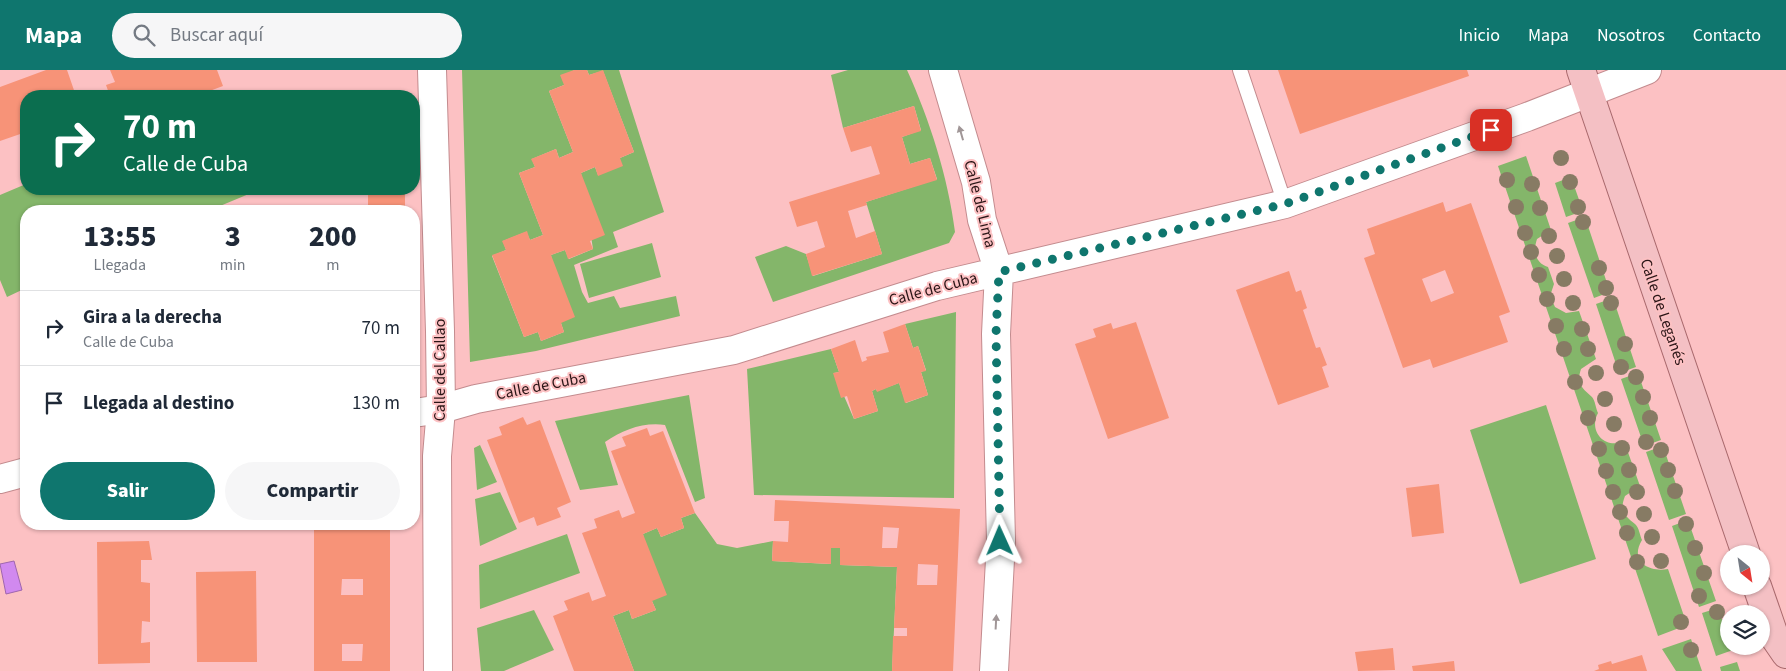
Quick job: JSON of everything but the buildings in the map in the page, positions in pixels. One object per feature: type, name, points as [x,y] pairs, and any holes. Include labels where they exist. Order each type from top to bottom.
[{"type":"main road","name":"Calle de Leganés","points":[[1584,82],[1743,545]]},
{"type":"main road","points":[[1760,595],[1780,646],[1774,671]]},
{"type":"street","name":"Calle del Callao","points":[[432,70],[441,409],[438,456],[438,671]]},
{"type":"street","name":"Calle de Lima","points":[[943,70],[976,182],[982,220],[999,272],[996,334],[1000,541],[994,671]]},
{"type":"street","name":"Calle de Cuba","points":[[420,413],[476,399],[734,350],[937,286],[1285,204],[1584,82],[1647,70]]},
{"type":"street","points":[[0,478],[20,473]]},
{"type":"lane","points":[[1240,70],[1285,204]]},
{"type":"green space","points":[[462,70],[574,70],[564,85],[549,91],[573,152],[559,158],[556,149],[532,159],[535,167],[519,173],[543,235],[530,240],[526,232],[503,241],[506,250],[492,256],[524,337],[538,332],[541,341],[564,332],[551,255],[565,250],[569,259],[593,249],[581,173],[595,167],[598,175],[620,158],[634,152],[603,71],[589,75],[587,70],[619,70],[664,212],[613,232],[618,247],[574,265],[582,292],[588,303],[614,296],[620,308],[676,296],[680,316],[536,351],[470,362]]},
{"type":"green space","points":[[848,70],[907,70],[923,109],[943,170],[955,232],[949,243],[773,302],[755,257],[786,246],[806,254],[813,276],[882,254],[866,202],[937,179],[930,158],[910,164],[902,137],[921,130],[914,106],[843,128],[831,75]]},
{"type":"green space","points":[[1526,156],[1551,230],[1537,239],[1536,256],[1540,263],[1548,267],[1554,284],[1550,296],[1555,307],[1566,313],[1579,311],[1596,359],[1581,369],[1579,378],[1585,391],[1595,402],[1598,413],[1595,420],[1597,432],[1605,441],[1611,443],[1624,441],[1640,486],[1625,496],[1623,501],[1624,513],[1638,527],[1642,540],[1638,554],[1643,564],[1648,567],[1661,570],[1668,569],[1687,625],[1658,636],[1498,166]]},
{"type":"green space","points":[[1571,177],[1583,211],[1566,217],[1555,183]]},
{"type":"green space","points":[[20,187],[20,195],[247,195],[222,205],[20,205],[20,291],[7,297],[0,280],[0,195]]},
{"type":"green space","points":[[1585,217],[1610,292],[1594,298],[1568,223]]},
{"type":"green space","points":[[652,243],[661,277],[589,298],[580,264]]},
{"type":"green space","points":[[1613,298],[1636,367],[1619,373],[1596,304]]},
{"type":"green space","points":[[956,312],[954,498],[754,495],[747,369],[831,349],[839,372],[834,373],[854,419],[878,411],[872,391],[876,389],[877,391],[899,383],[906,403],[928,395],[921,372],[926,370],[918,346],[913,348],[905,324]]},
{"type":"green space","points":[[1638,373],[1661,440],[1644,446],[1621,379]]},
{"type":"green space","points":[[689,395],[705,498],[695,502],[665,425],[657,424],[634,428],[605,442],[618,485],[580,490],[555,421]]},
{"type":"green space","points":[[1546,405],[1596,559],[1520,584],[1470,430]]},
{"type":"green space","points":[[480,445],[497,482],[477,490],[474,448]]},
{"type":"green space","points":[[1663,446],[1686,514],[1669,520],[1646,452]]},
{"type":"green space","points":[[500,492],[517,529],[480,546],[475,499]]},
{"type":"green space","points":[[695,513],[717,544],[737,548],[773,541],[772,561],[830,564],[831,548],[840,548],[840,565],[897,567],[892,671],[634,671],[613,616],[629,610],[632,619],[656,610],[652,601],[643,534],[657,528],[661,537],[684,528],[681,518]]},
{"type":"green space","points":[[1688,520],[1716,601],[1699,607],[1672,526]]},
{"type":"green space","points":[[567,534],[580,573],[480,609],[479,565]]},
{"type":"green space","points":[[1718,608],[1720,613],[1720,655],[1716,656],[1702,613]]},
{"type":"green space","points":[[534,610],[554,650],[504,671],[481,671],[477,628]]},
{"type":"green space","points":[[1691,639],[1702,671],[1676,671],[1662,649]]},
{"type":"green space","points":[[1737,662],[1740,671],[1721,671],[1720,667]]},
{"type":"shaded area","points":[[14,561],[22,590],[6,594],[0,564]]},
{"type":"route","points":[[1000,541],[996,334],[999,272],[1285,204],[1491,130]]}]
